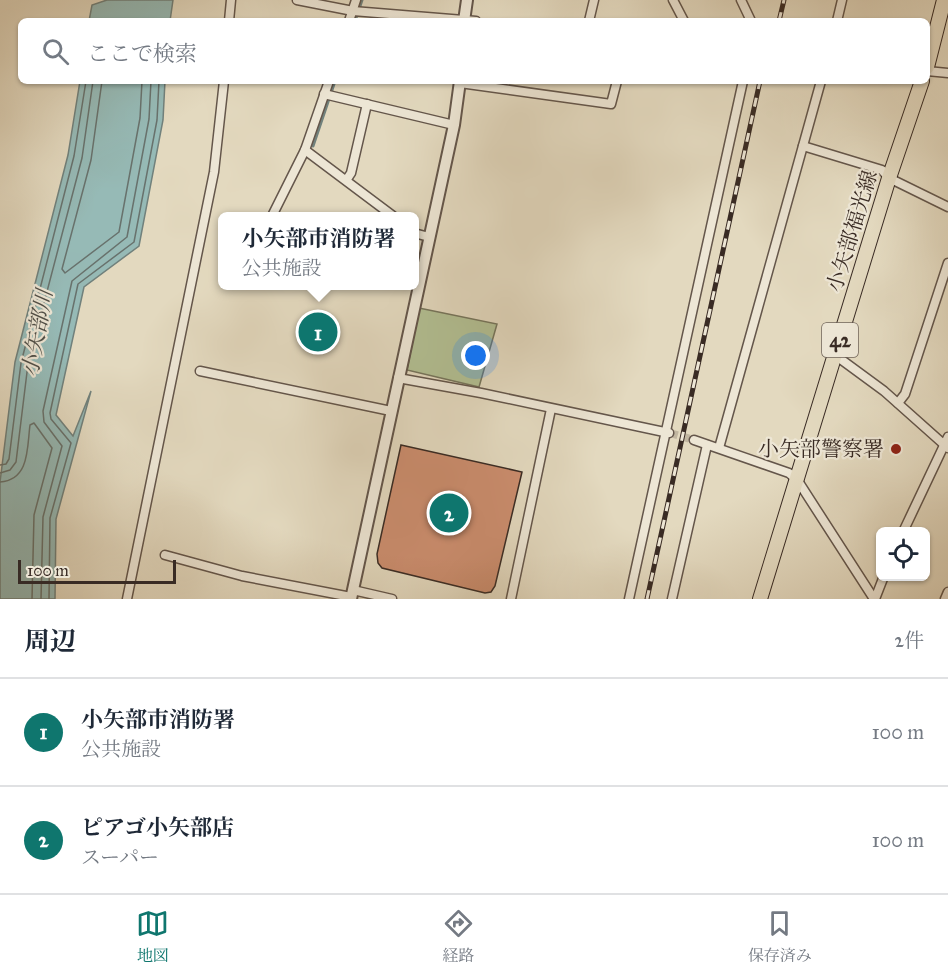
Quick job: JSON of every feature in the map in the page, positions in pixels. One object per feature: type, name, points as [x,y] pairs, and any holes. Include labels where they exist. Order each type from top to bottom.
[{"type":"main road","points":[[930,57],[944,0]]},
{"type":"main road","name":"小矢部福光線","points":[[760,599],[855,297],[889,178],[921,84]]},
{"type":"street","points":[[229,18],[231,0]]},
{"type":"street","points":[[297,0],[353,11],[434,18]]},
{"type":"street","points":[[350,18],[356,0]]},
{"type":"street","points":[[467,0],[468,18]]},
{"type":"street","points":[[590,18],[594,0]]},
{"type":"street","points":[[673,0],[682,18]]},
{"type":"street","points":[[741,0],[750,18]]},
{"type":"street","points":[[838,18],[842,0]]},
{"type":"street","points":[[930,70],[948,74]]},
{"type":"street","points":[[127,599],[214,172],[224,84]]},
{"type":"street","points":[[274,212],[305,150],[327,84]]},
{"type":"street","points":[[419,282],[454,125],[460,84]]},
{"type":"street","points":[[474,84],[611,104],[616,84]]},
{"type":"street","points":[[629,599],[668,433],[742,84]]},
{"type":"street","points":[[719,448],[820,84]]},
{"type":"street","points":[[324,94],[454,125]]},
{"type":"street","points":[[346,179],[351,173],[367,104]]},
{"type":"street","points":[[803,146],[882,170],[889,178],[948,207]]},
{"type":"street","points":[[305,150],[388,212]]},
{"type":"street","points":[[419,234],[429,237]]},
{"type":"street","points":[[898,404],[905,394],[948,263]]},
{"type":"street","points":[[352,595],[417,290]]},
{"type":"street","points":[[835,355],[947,444],[905,527]]},
{"type":"street","points":[[200,371],[391,411]]},
{"type":"street","points":[[398,378],[482,393],[668,433]]},
{"type":"street","points":[[511,599],[551,409]]},
{"type":"street","points":[[694,440],[789,473],[798,481],[874,599]]},
{"type":"street","points":[[672,599],[707,445]]},
{"type":"street","points":[[165,555],[242,576],[352,595],[392,599]]},
{"type":"street","points":[[874,599],[882,581]]},
{"type":"street","points":[[945,599],[948,592]]},
{"type":"green space","points":[[419,308],[497,324],[479,387],[407,370]]},
{"type":"water","points":[[107,0],[173,0],[170,18],[90,18],[92,5]]},
{"type":"water","name":"小矢部川","points":[[80,84],[165,84],[163,120],[139,246],[84,287],[56,415],[73,436],[91,391],[56,519],[55,599],[0,599],[0,482],[15,362],[68,155]]},
{"type":"building","points":[[401,445],[522,472],[495,586],[491,592],[485,593],[382,568],[378,563],[377,554]]},
{"type":"waterway","points":[[356,18],[362,0]]},
{"type":"waterway","points":[[313,146],[334,84]]},
{"type":"tunnel","points":[[670,433],[694,440]]},
{"type":"railway","points":[[780,18],[784,0]]},
{"type":"railway","points":[[647,599],[759,84]]},
{"type":"place","name":"小矢部市消防署","points":[[318,332]]},
{"type":"place","name":"小矢部警察署","points":[[896,449]]},
{"type":"place","name":"ピアゴ小矢部店","points":[[449,513]]}]
